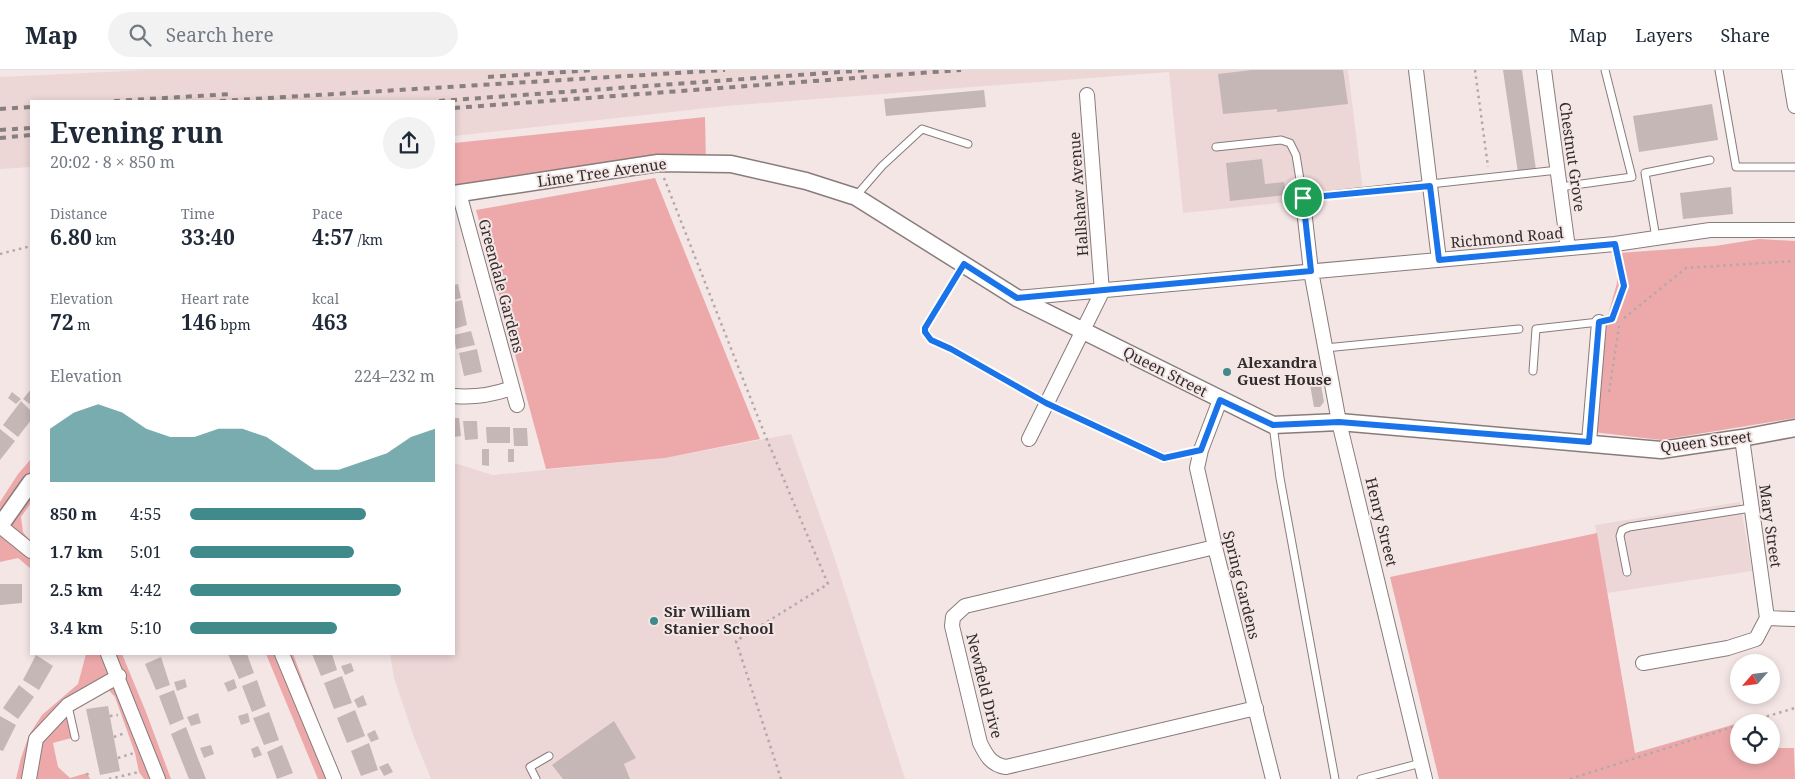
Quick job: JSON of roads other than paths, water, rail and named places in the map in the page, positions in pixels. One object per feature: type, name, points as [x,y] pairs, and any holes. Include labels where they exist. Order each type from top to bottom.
[{"type":"street","points":[[1416,70],[1439,260]]},
{"type":"street","name":"Chestnut Grove","points":[[1544,70],[1568,248]]},
{"type":"street","points":[[1789,70],[1795,105]]},
{"type":"street","name":"Hallshaw Avenue","points":[[1088,95],[1102,292]]},
{"type":"street","name":"Lime Tree Avenue","points":[[457,194],[658,163],[732,164],[806,181],[856,196],[1017,298]]},
{"type":"street","name":"Greendale Gardens","points":[[457,194],[517,405]]},
{"type":"street","name":"Henry Street","points":[[1302,195],[1311,271],[1339,422],[1425,779]]},
{"type":"street","name":"Richmond Road","points":[[1017,298],[1102,292],[1615,244],[1710,230],[1795,230]]},
{"type":"street","points":[[1029,439],[1102,292]]},
{"type":"street","name":"Queen Street","points":[[1017,298],[1273,425],[1339,422],[1589,442],[1661,450],[1795,428]]},
{"type":"street","points":[[1589,442],[1599,322]]},
{"type":"street","points":[[455,396],[473,398],[512,388]]},
{"type":"street","name":"Spring Gardens","points":[[1220,400],[1201,450],[1197,468],[1215,548],[1273,779]]},
{"type":"street","name":"Mary Street","points":[[1742,438],[1767,618]]},
{"type":"street","points":[[30,483],[0,526],[30,550]]},
{"type":"street","name":"Newfield Drive","points":[[1215,548],[965,606],[953,618],[952,626],[980,743],[988,759],[1000,766],[1006,767],[1256,708]]},
{"type":"street","points":[[1643,663],[1728,648],[1756,639],[1767,618],[1795,619]]},
{"type":"street","points":[[108,655],[119,676],[158,779]]},
{"type":"street","points":[[282,655],[334,779]]},
{"type":"street","points":[[29,779],[36,739],[68,705],[119,676]]},
{"type":"lane","points":[[1560,187],[1632,177],[1605,70]]},
{"type":"lane","points":[[1719,70],[1736,167],[1795,167]]},
{"type":"lane","points":[[856,196],[882,166],[922,130],[968,144]]},
{"type":"lane","points":[[1216,147],[1281,140],[1290,142],[1296,154],[1302,195],[1430,186],[1558,170]]},
{"type":"lane","points":[[1656,238],[1645,172],[1710,160]]},
{"type":"lane","points":[[1533,371],[1536,329],[1612,319],[1624,286],[1615,244]]},
{"type":"lane","points":[[964,264],[925,328],[931,340],[960,354],[1046,403],[1164,458],[1201,450]]},
{"type":"lane","points":[[1326,348],[1519,329]]},
{"type":"lane","points":[[1273,425],[1280,478],[1335,779]]},
{"type":"lane","points":[[1628,572],[1620,536],[1622,530],[1628,527],[1751,508]]},
{"type":"lane","points":[[68,705],[75,738]]},
{"type":"lane","points":[[536,779],[530,767],[549,756]]},
{"type":"lane","points":[[1361,779],[1421,763]]},
{"type":"railway","points":[[488,77],[595,70]]},
{"type":"railway","points":[[236,100],[725,70]]},
{"type":"railway","points":[[453,100],[868,70]]},
{"type":"railway","points":[[455,108],[961,70]]},
{"type":"railway","points":[[131,100],[231,94]]},
{"type":"railway","points":[[0,109],[30,107]]},
{"type":"railway","points":[[0,130],[30,128]]},
{"type":"railway","points":[[0,138],[30,135]]},
{"type":"place","name":"Alexandra Guest House","points":[[1227,372]]},
{"type":"place","name":"Sir William Stanier School","points":[[654,621]]}]
